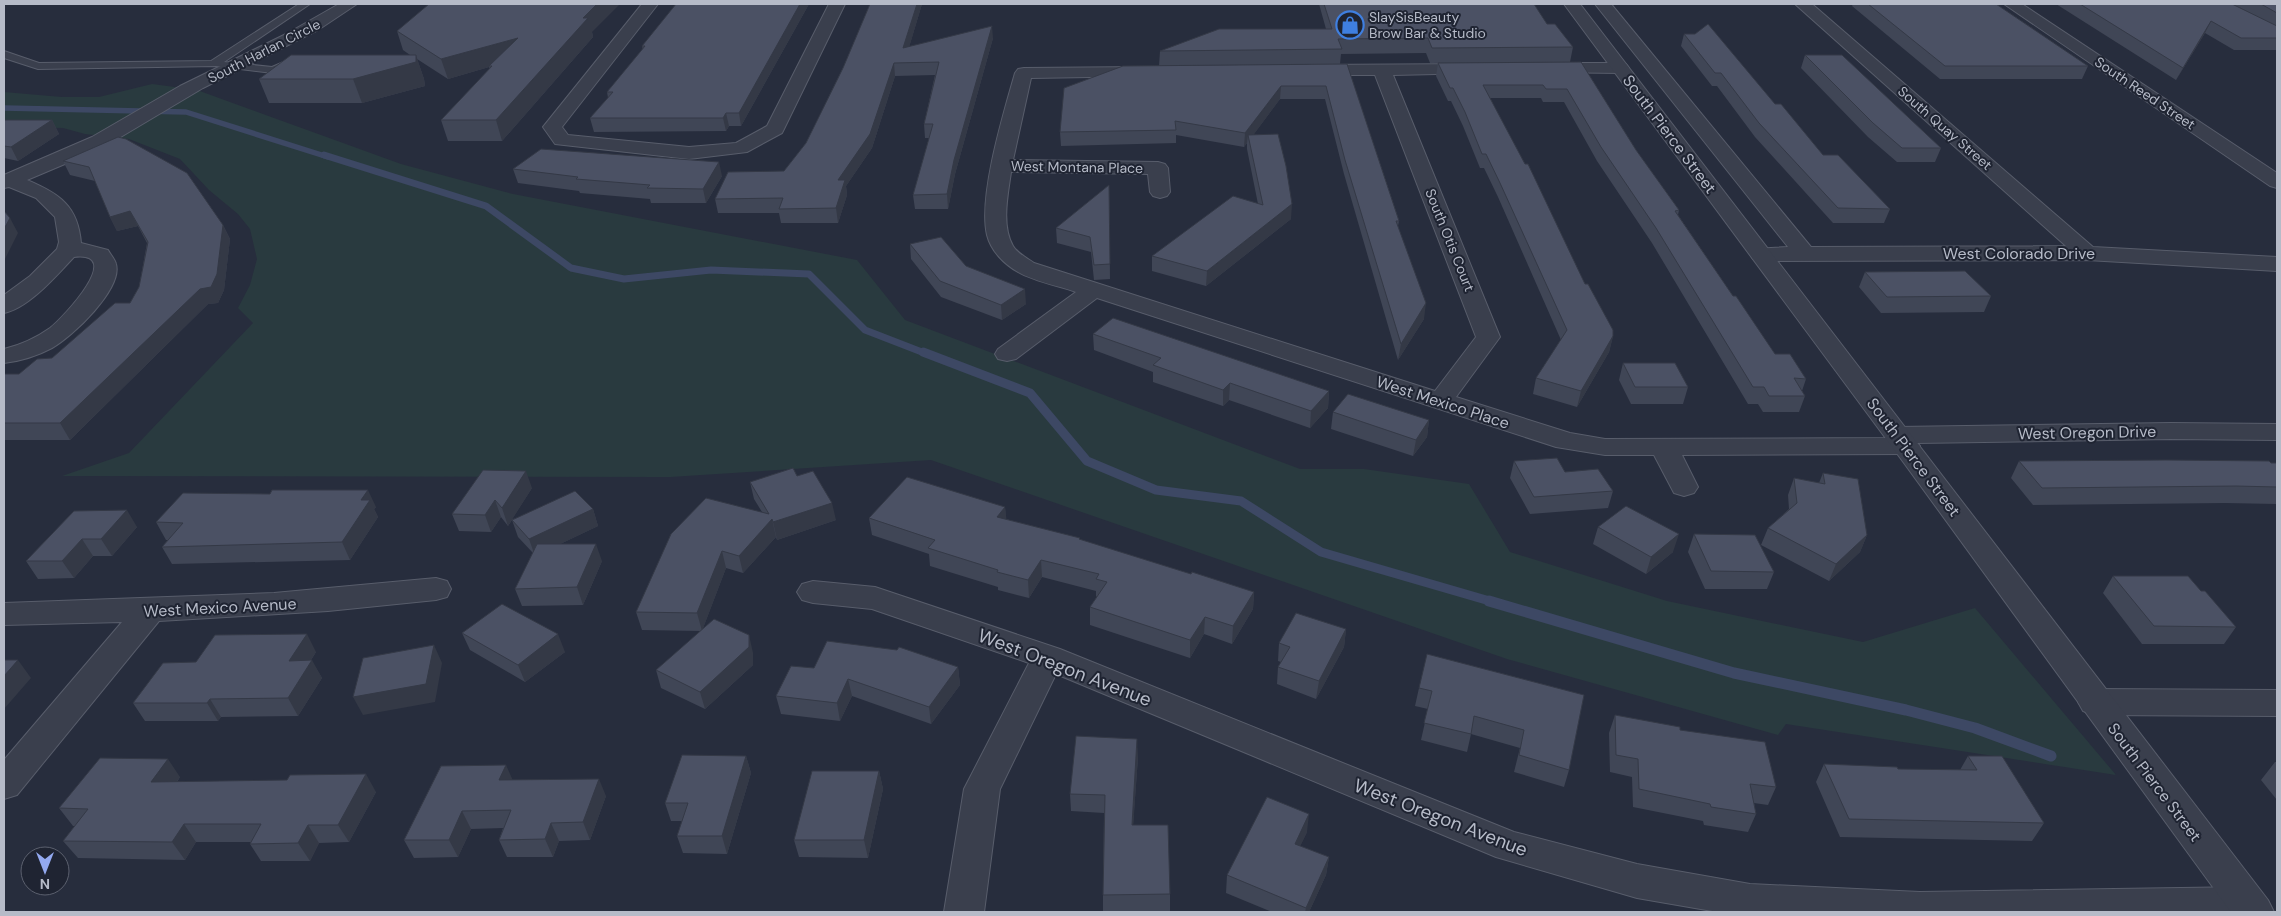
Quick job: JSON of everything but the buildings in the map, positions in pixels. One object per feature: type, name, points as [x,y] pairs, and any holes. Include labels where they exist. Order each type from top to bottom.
[{"type":"street","name":"South Harlan Circle","points":[[7,181],[58,161],[127,126],[177,96],[294,38],[349,4]]},
{"type":"street","points":[[650,4],[552,127],[562,140],[689,153],[740,148],[775,130],[837,4]]},
{"type":"street","name":"South Pierce Street","points":[[1572,4],[1902,440],[2095,702],[2251,908]]},
{"type":"street","name":"South Pierce Street","points":[[1603,4],[1804,253]]},
{"type":"street","name":"South Quay Street","points":[[1803,4],[2087,253]]},
{"type":"street","name":"South Reed Street","points":[[2012,4],[2277,182]]},
{"type":"street","points":[[1531,68],[1620,68]]},
{"type":"street","points":[[1292,70],[1491,69]]},
{"type":"street","name":"South Otis Court","points":[[1382,70],[1488,337],[1441,400]]},
{"type":"street","points":[[1002,166],[1024,73],[1163,72]]},
{"type":"street","name":"West Mexico Place","points":[[1002,166],[996,227],[1002,247],[1026,268],[1566,441],[1605,447],[1664,447],[1902,440]]},
{"type":"street","name":"West Montana Place","points":[[1002,166],[1158,168],[1160,192]]},
{"type":"street","points":[[4,306],[38,281],[68,251],[70,242],[65,215],[43,194],[7,181]]},
{"type":"street","points":[[4,356],[18,354],[62,330],[94,295],[102,283],[106,270],[104,260],[97,254],[87,250],[68,251]]},
{"type":"street","name":"West Colorado Drive","points":[[1761,254],[2087,253],[2277,264]]},
{"type":"street","points":[[1007,354],[1093,290]]},
{"type":"street","name":"West Oregon Drive","points":[[1902,440],[2171,431],[2277,432]]},
{"type":"street","points":[[1664,447],[1684,487]]},
{"type":"street","name":"West Mexico Avenue","points":[[4,614],[149,611],[356,599],[436,589]]},
{"type":"street","name":"West Oregon Avenue","points":[[813,592],[875,598],[1048,657],[1509,846],[1637,881],[1750,901],[1920,909],[2251,908]]},
{"type":"street","points":[[4,785],[149,611]]},
{"type":"street","points":[[964,912],[982,788],[1048,657]]},
{"type":"street","points":[[2095,702],[2277,703]]},
{"type":"lane","points":[[213,64],[305,4]]},
{"type":"lane","points":[[4,54],[38,66],[213,64],[273,70],[296,60]]},
{"type":"shaded area","points":[[152,84],[197,90],[401,164],[513,194],[857,260],[905,320],[1300,469],[1364,469],[1469,484],[1510,552],[1667,601],[1863,642],[1975,608],[2116,775],[1786,724],[1778,735],[1507,659],[931,460],[670,477],[62,476],[129,453],[253,323],[238,308],[250,285],[257,259],[250,229],[238,214],[209,190],[180,159],[129,139],[85,134],[63,128],[4,127],[4,92],[62,97],[99,97]]},
{"type":"waterway","points":[[4,108],[186,112],[328,157]]},
{"type":"waterway","points":[[324,155],[486,206],[571,268],[624,279],[711,270],[809,274],[865,330],[927,354]]},
{"type":"waterway","points":[[923,352],[1030,393],[1087,461],[1156,490],[1241,501],[1321,552],[1493,602]]},
{"type":"waterway","points":[[1489,601],[1734,673],[1906,710],[1975,728],[2051,756]]},
{"type":"place","name":"SlaySisBeauty Brow Bar & Studio","points":[[1350,25]]}]
